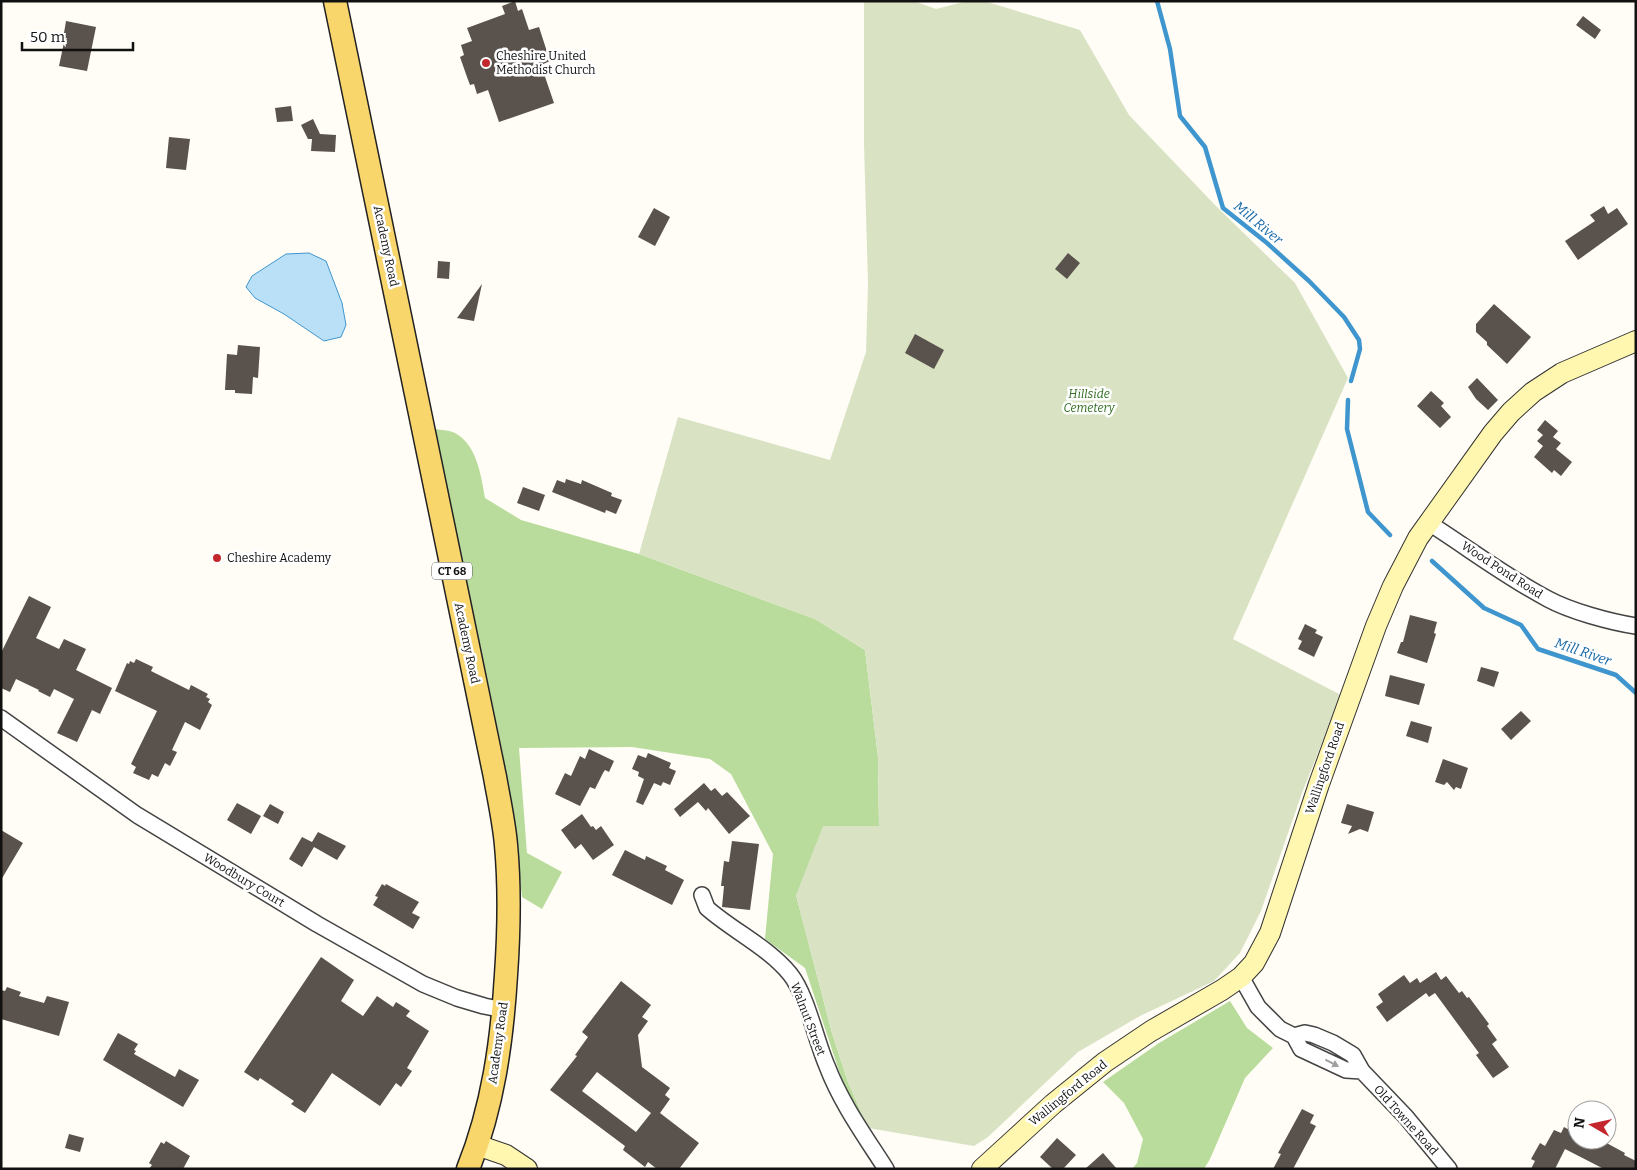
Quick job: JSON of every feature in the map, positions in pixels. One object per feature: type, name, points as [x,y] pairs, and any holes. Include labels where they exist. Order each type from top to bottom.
[{"type":"main road","name":"Academy Road","points":[[335,1],[502,816],[508,871],[508,951],[504,1010],[497,1064],[477,1144],[468,1169]]},
{"type":"street","name":"Wallingford Road","points":[[982,1169],[1052,1104],[1105,1062],[1129,1045],[1222,990],[1241,977],[1254,963],[1270,934],[1319,784],[1376,626],[1407,558],[1429,522],[1494,434],[1512,412],[1533,392],[1562,373],[1636,341]]},
{"type":"street","name":"Wood Pond Road","points":[[1429,522],[1510,576],[1550,600],[1586,613],[1636,626]]},
{"type":"street","name":"Woodbury Court","points":[[1,718],[137,816],[317,924],[424,984],[457,998],[504,1010]]},
{"type":"street","name":"Walnut Street","points":[[702,895],[707,908],[777,961],[791,975],[800,993],[826,1065],[838,1092],[886,1169]]},
{"type":"street","name":"Old Towne Road","points":[[1241,977],[1258,1006],[1280,1029],[1294,1036],[1301,1049],[1346,1070],[1362,1071],[1406,1117],[1449,1169]]},
{"type":"street","points":[[477,1144],[506,1155],[527,1169]]},
{"type":"green space","name":"Hillside Cemetery","points":[[864,1],[914,1],[936,9],[967,1],[984,1],[1080,30],[1129,115],[1215,205],[1295,283],[1348,378],[1233,639],[1341,695],[1302,793],[1261,911],[1240,953],[1214,981],[1140,1016],[1078,1052],[988,1137],[974,1146],[868,1128],[848,1082],[832,1033],[796,895],[823,826],[879,826],[878,757],[865,650],[815,619],[639,554],[678,417],[830,460],[866,352],[868,283],[864,145]]},
{"type":"green space","points":[[435,429],[453,432],[462,438],[477,461],[485,498],[521,520],[639,554],[815,619],[865,650],[878,757],[879,826],[796,895],[832,1033],[848,1082],[868,1128],[844,1086],[805,968],[765,939],[773,854],[731,774],[710,759],[632,747],[519,748],[527,853],[562,872],[542,909],[522,897],[516,841],[502,750]]},
{"type":"green space","points":[[1230,1001],[1247,1028],[1273,1048],[1245,1078],[1210,1159],[1204,1169],[1132,1169],[1137,1163],[1143,1139],[1124,1103],[1103,1082],[1159,1043]]},
{"type":"water","points":[[309,253],[326,261],[342,303],[346,325],[341,337],[324,341],[284,314],[255,298],[246,287],[252,276],[286,254]]},
{"type":"building","name":"Cheshire United Methodist Church","points":[[515,1],[518,11],[522,9],[529,30],[539,27],[550,61],[541,65],[554,103],[499,122],[488,90],[477,94],[474,84],[470,85],[460,57],[464,55],[461,45],[472,41],[467,28],[505,14],[502,6]]},
{"type":"building","points":[[1583,16],[1601,30],[1595,39],[1576,25]]},
{"type":"building","points":[[66,21],[96,27],[87,71],[59,66],[66,33],[64,33]]},
{"type":"building","points":[[291,106],[293,121],[277,122],[275,108]]},
{"type":"building","points":[[313,119],[320,134],[336,135],[335,152],[311,151],[312,139],[308,139],[301,125]]},
{"type":"building","points":[[169,137],[190,139],[186,170],[166,168]]},
{"type":"building","points":[[1604,206],[1608,214],[1617,208],[1628,224],[1578,260],[1565,241],[1595,221],[1590,215]]},
{"type":"building","points":[[654,208],[670,217],[655,246],[638,237]]},
{"type":"building","points":[[1068,253],[1080,263],[1067,279],[1055,269]]},
{"type":"building","points":[[438,261],[450,262],[449,279],[437,278]]},
{"type":"building","points":[[482,284],[474,321],[457,318]]},
{"type":"building","points":[[1494,304],[1531,337],[1507,364],[1476,332],[1476,324]]},
{"type":"building","points":[[915,334],[944,350],[934,369],[905,353]]},
{"type":"building","points":[[238,345],[260,347],[258,378],[253,377],[252,394],[235,393],[235,390],[225,390],[227,354],[237,355]]},
{"type":"building","points":[[1477,378],[1498,400],[1488,410],[1476,399],[1468,387]]},
{"type":"building","points":[[1431,391],[1444,403],[1441,406],[1451,417],[1440,428],[1417,406]]},
{"type":"building","points":[[1545,420],[1558,431],[1553,437],[1561,443],[1556,449],[1572,462],[1561,476],[1554,470],[1552,473],[1534,457],[1543,446],[1537,441],[1543,435],[1537,430]]},
{"type":"building","points":[[566,479],[581,484],[582,480],[612,493],[611,496],[622,500],[616,514],[606,510],[605,513],[552,492],[557,480],[565,483]]},
{"type":"building","points":[[523,487],[545,495],[539,511],[517,503]]},
{"type":"building","points":[[29,596],[51,607],[36,638],[59,649],[64,639],[86,649],[76,670],[112,688],[100,714],[92,710],[77,742],[57,733],[74,699],[54,689],[50,697],[16,679],[10,692],[1,688],[1,653]]},
{"type":"building","points":[[1410,615],[1437,622],[1434,633],[1436,634],[1427,663],[1397,653],[1401,642],[1403,642]]},
{"type":"building","points":[[1305,624],[1317,630],[1315,633],[1323,637],[1314,657],[1298,649],[1302,641],[1298,639]]},
{"type":"building","points":[[136,659],[153,667],[151,671],[189,690],[191,685],[208,694],[206,697],[210,699],[208,702],[212,705],[200,730],[185,722],[172,750],[177,752],[170,766],[165,763],[158,777],[152,774],[149,780],[133,773],[136,767],[131,764],[157,711],[115,691],[127,663],[129,664],[130,661],[134,663]]},
{"type":"building","points":[[1481,667],[1499,672],[1494,687],[1477,681]]},
{"type":"building","points":[[1390,675],[1425,684],[1419,705],[1385,696]]},
{"type":"building","points":[[1521,711],[1531,721],[1511,740],[1501,729]]},
{"type":"building","points":[[1411,721],[1432,727],[1428,743],[1406,736]]},
{"type":"building","points":[[589,749],[614,761],[609,772],[605,770],[595,789],[590,787],[580,806],[555,794],[565,773],[571,776],[580,756],[585,759]]},
{"type":"building","points":[[648,753],[671,763],[669,768],[676,771],[670,785],[663,782],[661,786],[654,783],[643,805],[636,802],[644,779],[638,776],[639,772],[632,769],[638,755],[646,758]]},
{"type":"building","points":[[1443,759],[1468,768],[1461,789],[1456,787],[1454,790],[1447,782],[1444,785],[1435,782]]},
{"type":"building","points":[[704,783],[711,791],[715,788],[722,796],[727,792],[750,816],[729,834],[708,808],[706,811],[698,802],[680,817],[674,809]]},
{"type":"building","points":[[237,803],[261,816],[251,834],[227,820]]},
{"type":"building","points":[[270,804],[284,812],[278,824],[263,816]]},
{"type":"building","points":[[1347,804],[1374,812],[1368,832],[1360,829],[1348,834],[1352,826],[1341,823]]},
{"type":"building","points":[[582,814],[591,827],[593,826],[596,830],[601,826],[614,845],[593,860],[581,844],[575,849],[561,830]]},
{"type":"building","points":[[1,830],[23,843],[1,880]]},
{"type":"building","points":[[318,832],[346,846],[337,860],[314,847],[302,867],[289,859],[302,837],[312,842]]},
{"type":"building","points":[[732,841],[759,844],[750,910],[722,907],[724,886],[721,886],[724,861],[729,862]]},
{"type":"building","points":[[625,850],[645,860],[646,856],[667,866],[665,870],[684,880],[672,905],[612,875]]},
{"type":"building","points":[[382,884],[385,886],[386,884],[419,902],[412,913],[420,917],[413,929],[373,905],[378,897],[375,896]]},
{"type":"building","points":[[321,957],[354,980],[341,1001],[363,1016],[377,996],[393,1007],[396,1002],[410,1011],[406,1016],[429,1031],[407,1068],[412,1071],[401,1087],[396,1083],[380,1106],[332,1073],[305,1113],[291,1104],[294,1101],[260,1078],[258,1081],[244,1072]]},
{"type":"building","points":[[1436,972],[1441,980],[1446,976],[1459,993],[1462,991],[1467,998],[1469,997],[1489,1024],[1487,1026],[1497,1040],[1492,1044],[1509,1067],[1493,1078],[1476,1055],[1479,1053],[1435,993],[1429,997],[1426,993],[1387,1022],[1376,1007],[1383,1002],[1378,994],[1404,975],[1410,983],[1417,978],[1420,983]]},
{"type":"building","points":[[621,981],[651,1005],[642,1017],[648,1021],[638,1035],[642,1067],[670,1088],[665,1095],[670,1099],[660,1113],[699,1143],[679,1169],[657,1169],[648,1162],[645,1167],[623,1150],[625,1146],[550,1090],[577,1056],[575,1055],[588,1037],[582,1032]],"holes":[[[597,1072],[651,1113],[636,1132],[582,1091]]]},
{"type":"building","points":[[7,987],[21,992],[19,996],[44,1003],[47,996],[69,1002],[59,1036],[1,1019],[1,990],[5,991]]},
{"type":"building","points":[[118,1033],[138,1044],[134,1054],[175,1077],[179,1069],[199,1080],[183,1107],[103,1060]]},
{"type":"building","points":[[1302,1109],[1314,1115],[1310,1123],[1316,1126],[1293,1169],[1273,1169],[1281,1154],[1278,1153]]},
{"type":"building","points":[[1564,1127],[1567,1129],[1567,1150],[1617,1149],[1625,1153],[1624,1155],[1636,1161],[1636,1169],[1604,1169],[1565,1149],[1555,1169],[1531,1169],[1535,1161],[1531,1159],[1540,1143],[1545,1146],[1554,1130],[1561,1133]]},
{"type":"building","points":[[69,1134],[84,1138],[80,1152],[65,1148]]},
{"type":"building","points":[[1057,1138],[1076,1155],[1063,1169],[1053,1169],[1040,1157]]},
{"type":"building","points":[[166,1141],[190,1156],[183,1169],[149,1169],[152,1165],[149,1163],[161,1142],[164,1144]]},
{"type":"building","points":[[1103,1153],[1117,1169],[1085,1169]]},
{"type":"waterway","name":"Mill River","points":[[1157,1],[1170,49],[1180,116],[1205,147],[1223,208],[1267,243],[1309,281],[1344,317],[1359,340],[1360,349],[1351,381]]},
{"type":"waterway","name":"Mill River","points":[[1348,400],[1347,429],[1368,512],[1390,535]]},
{"type":"waterway","name":"Mill River","points":[[1432,561],[1484,608],[1521,625],[1538,649],[1616,675],[1636,693]]},
{"type":"place","name":"Cheshire United Methodist Church","points":[[486,63]]},
{"type":"place","name":"Cheshire Academy","points":[[217,558]]}]
